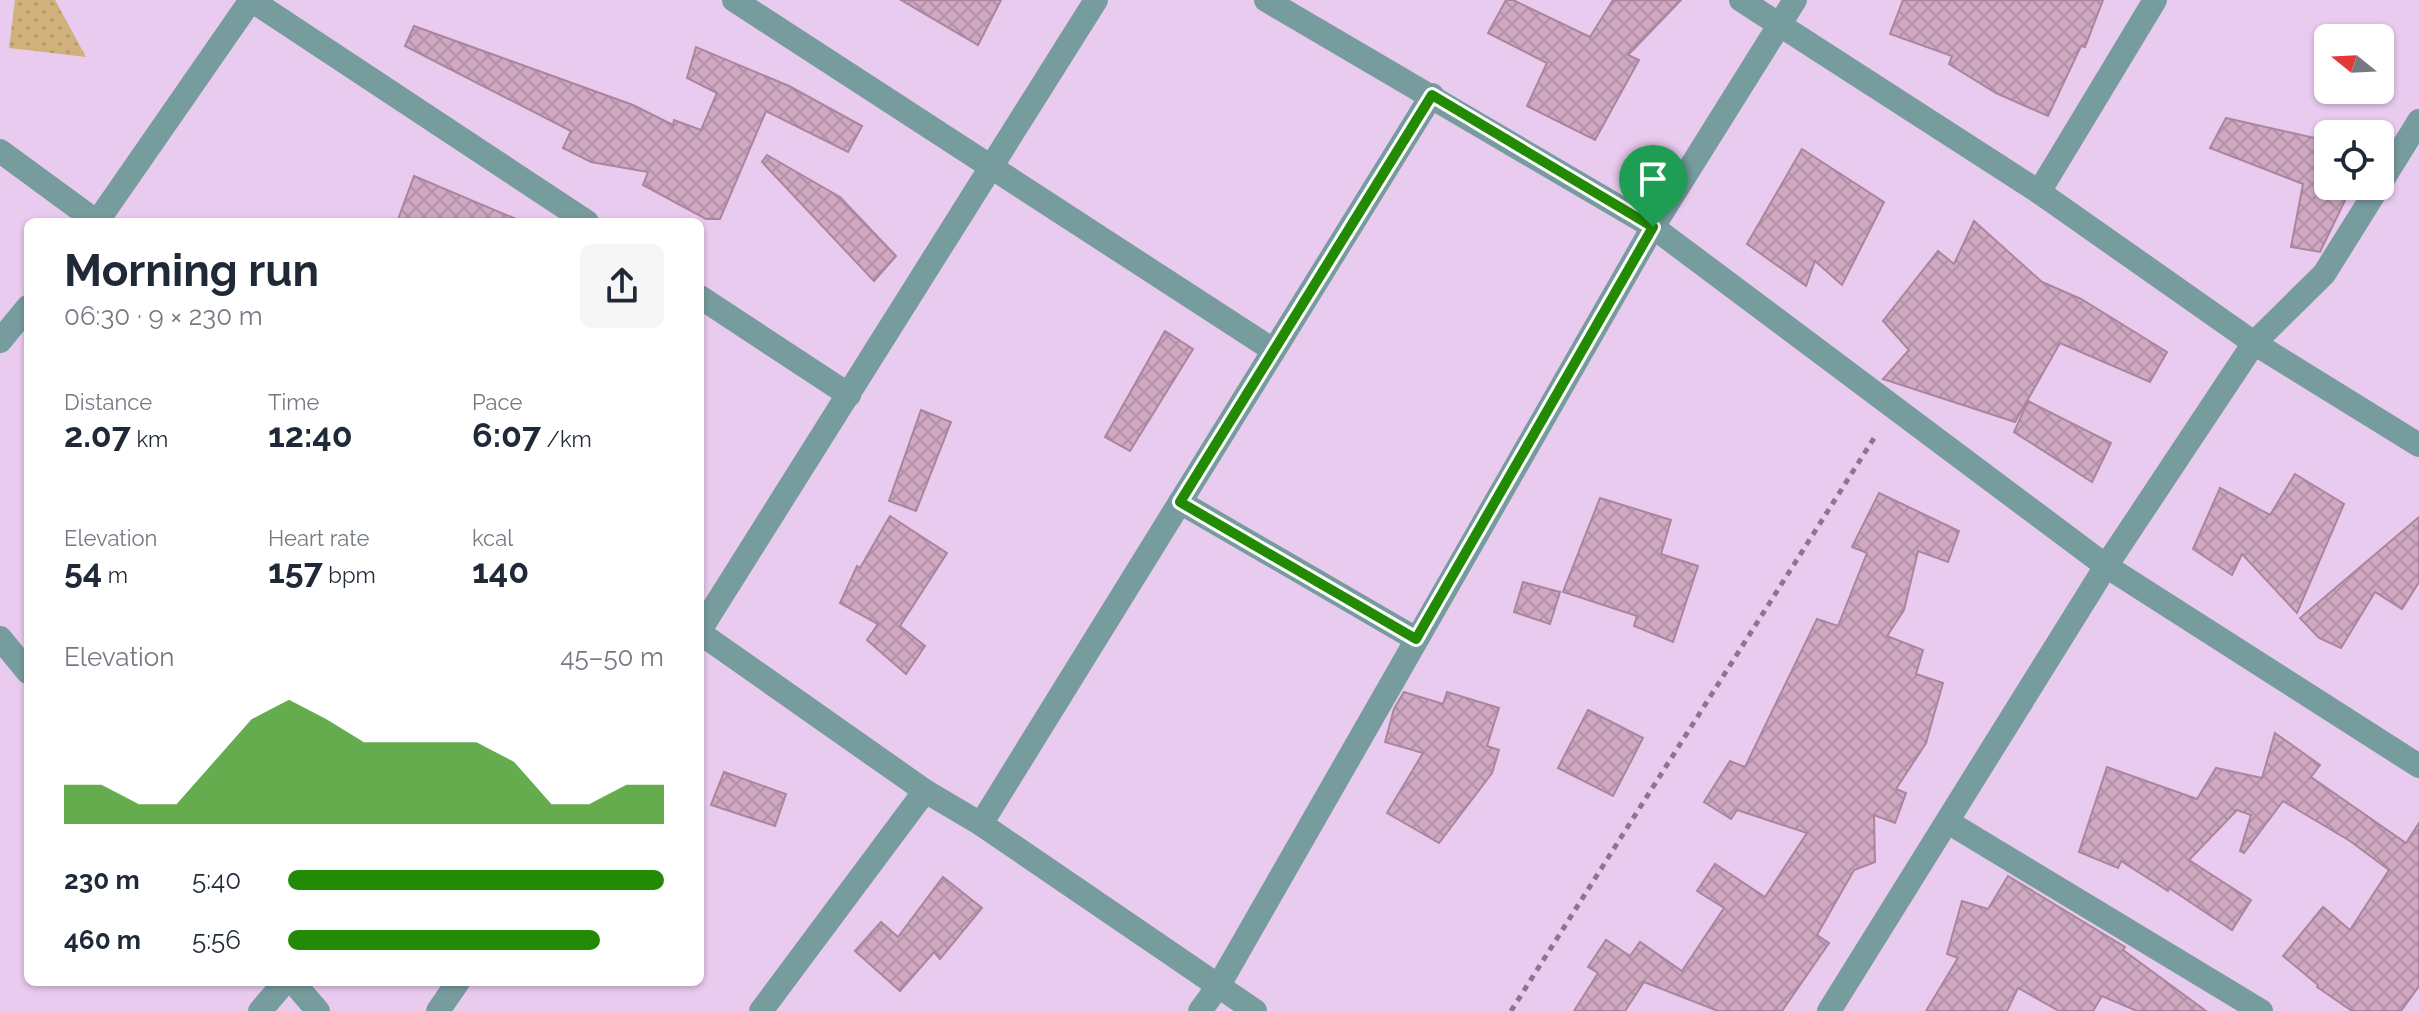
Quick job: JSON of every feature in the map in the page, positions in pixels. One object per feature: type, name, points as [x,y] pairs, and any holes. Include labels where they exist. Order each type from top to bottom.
[{"type":"street","points":[[100,218],[251,0],[581,218]]},
{"type":"street","points":[[734,0],[1273,350]]},
{"type":"street","points":[[704,625],[1096,0]]},
{"type":"street","points":[[1266,0],[1653,227],[2106,566],[2419,766]]},
{"type":"street","points":[[1741,0],[1778,27],[2039,192],[2254,343],[2419,445]]},
{"type":"street","points":[[1200,1011],[1219,985],[1653,227],[1795,0]]},
{"type":"street","points":[[2039,192],[2155,0]]},
{"type":"street","points":[[981,824],[1432,95]]},
{"type":"street","points":[[2394,163],[2417,130]]},
{"type":"street","points":[[0,151],[92,218]]},
{"type":"street","points":[[1829,1011],[2106,566],[2254,343],[2324,274],[2370,200]]},
{"type":"street","points":[[704,300],[849,395]]},
{"type":"street","points":[[0,341],[24,312]]},
{"type":"street","points":[[1180,502],[1416,639]]},
{"type":"street","points":[[704,634],[925,791],[981,824],[1255,1011]]},
{"type":"street","points":[[0,638],[24,667]]},
{"type":"street","points":[[761,1011],[925,791]]},
{"type":"street","points":[[1948,822],[2261,1011]]},
{"type":"street","points":[[260,1011],[282,986]]},
{"type":"street","points":[[296,986],[318,1011]]},
{"type":"street","points":[[438,1011],[455,986]]},
{"type":"path","points":[[1511,1011],[1893,407]]},
{"type":"shaded area","points":[[15,0],[55,0],[86,57],[9,48]]},
{"type":"building","points":[[901,0],[1001,0],[978,45]]},
{"type":"building","points":[[1506,0],[1513,0],[1590,37],[1613,0],[1681,0],[1628,55],[1639,60],[1595,140],[1527,106],[1547,63],[1488,33]]},
{"type":"building","points":[[1903,0],[2103,0],[2085,47],[2081,46],[2048,116],[1996,93],[1949,64],[1952,56],[1890,34]]},
{"type":"building","points":[[414,26],[633,105],[673,125],[674,120],[701,130],[717,93],[687,78],[696,47],[789,86],[862,126],[848,152],[766,111],[720,219],[706,219],[643,185],[648,172],[591,162],[563,148],[571,131],[405,46]]},
{"type":"building","points":[[2226,118],[2314,138],[2314,200],[2345,200],[2320,252],[2291,247],[2303,184],[2210,148]]},
{"type":"building","points":[[1802,149],[1884,202],[1842,285],[1815,261],[1806,286],[1747,244]]},
{"type":"building","points":[[767,155],[840,197],[896,256],[874,281],[762,162]]},
{"type":"building","points":[[414,176],[514,218],[398,218]]},
{"type":"building","points":[[1974,221],[2042,282],[2081,299],[2167,352],[2150,382],[2060,343],[2015,422],[1883,379],[1909,350],[1883,321],[1938,251],[1954,264]]},
{"type":"building","points":[[1165,331],[1193,349],[1130,451],[1105,437]]},
{"type":"building","points":[[2028,401],[2111,443],[2092,482],[2014,432]]},
{"type":"building","points":[[921,410],[951,422],[916,511],[889,501]]},
{"type":"building","points":[[2295,474],[2344,504],[2297,613],[2242,554],[2232,575],[2193,549],[2220,488],[2270,515]]},
{"type":"building","points":[[1879,493],[1959,531],[1948,562],[1918,551],[1904,610],[1887,636],[1923,650],[1916,674],[1943,683],[1926,743],[1896,789],[1906,793],[1895,823],[1874,815],[1875,862],[1854,870],[1817,935],[1829,943],[1782,1011],[1718,1011],[1644,982],[1625,1011],[1574,1011],[1598,973],[1588,967],[1606,940],[1630,956],[1640,942],[1682,971],[1724,908],[1697,891],[1715,864],[1765,897],[1807,833],[1737,810],[1731,819],[1704,802],[1730,761],[1745,767],[1817,619],[1838,626],[1867,553],[1852,547]]},
{"type":"building","points":[[1600,498],[1671,520],[1661,554],[1698,566],[1673,642],[1634,626],[1637,616],[1563,592]]},
{"type":"building","points":[[890,516],[947,553],[900,626],[925,646],[906,674],[867,640],[878,624],[840,603],[857,566],[860,568]]},
{"type":"building","points":[[2419,517],[2419,582],[2402,609],[2375,592],[2341,648],[2319,638],[2300,618]]},
{"type":"building","points":[[1523,582],[1560,592],[1550,624],[1514,612]]},
{"type":"building","points":[[1404,692],[1443,704],[1447,692],[1499,708],[1487,746],[1499,750],[1492,773],[1439,843],[1387,813],[1423,753],[1385,742],[1394,709]]},
{"type":"building","points":[[1588,710],[1643,738],[1613,796],[1558,768]]},
{"type":"building","points":[[2275,733],[2320,765],[2311,777],[2406,843],[2419,823],[2419,986],[2401,1011],[2352,1011],[2317,987],[2283,956],[2323,907],[2350,930],[2389,870],[2350,841],[2283,801],[2244,853],[2240,851],[2251,815],[2237,810],[2189,860],[2251,900],[2232,930],[2169,888],[2168,891],[2121,861],[2118,868],[2079,852],[2107,767],[2197,799],[2216,768],[2262,778]]},
{"type":"building","points":[[724,772],[786,794],[775,826],[711,805]]},
{"type":"building","points":[[2008,876],[2125,947],[2123,950],[2206,1011],[2137,1011],[2102,996],[2093,1011],[2059,1011],[2018,988],[2007,1011],[1926,1011],[1958,958],[1947,954],[1962,901],[1988,909]]},
{"type":"building","points":[[943,877],[982,908],[940,959],[934,952],[900,991],[855,951],[881,922],[898,937]]},
{"type":"route","points":[[1432,95],[1653,227],[1416,639],[1180,502],[1432,95]]}]
